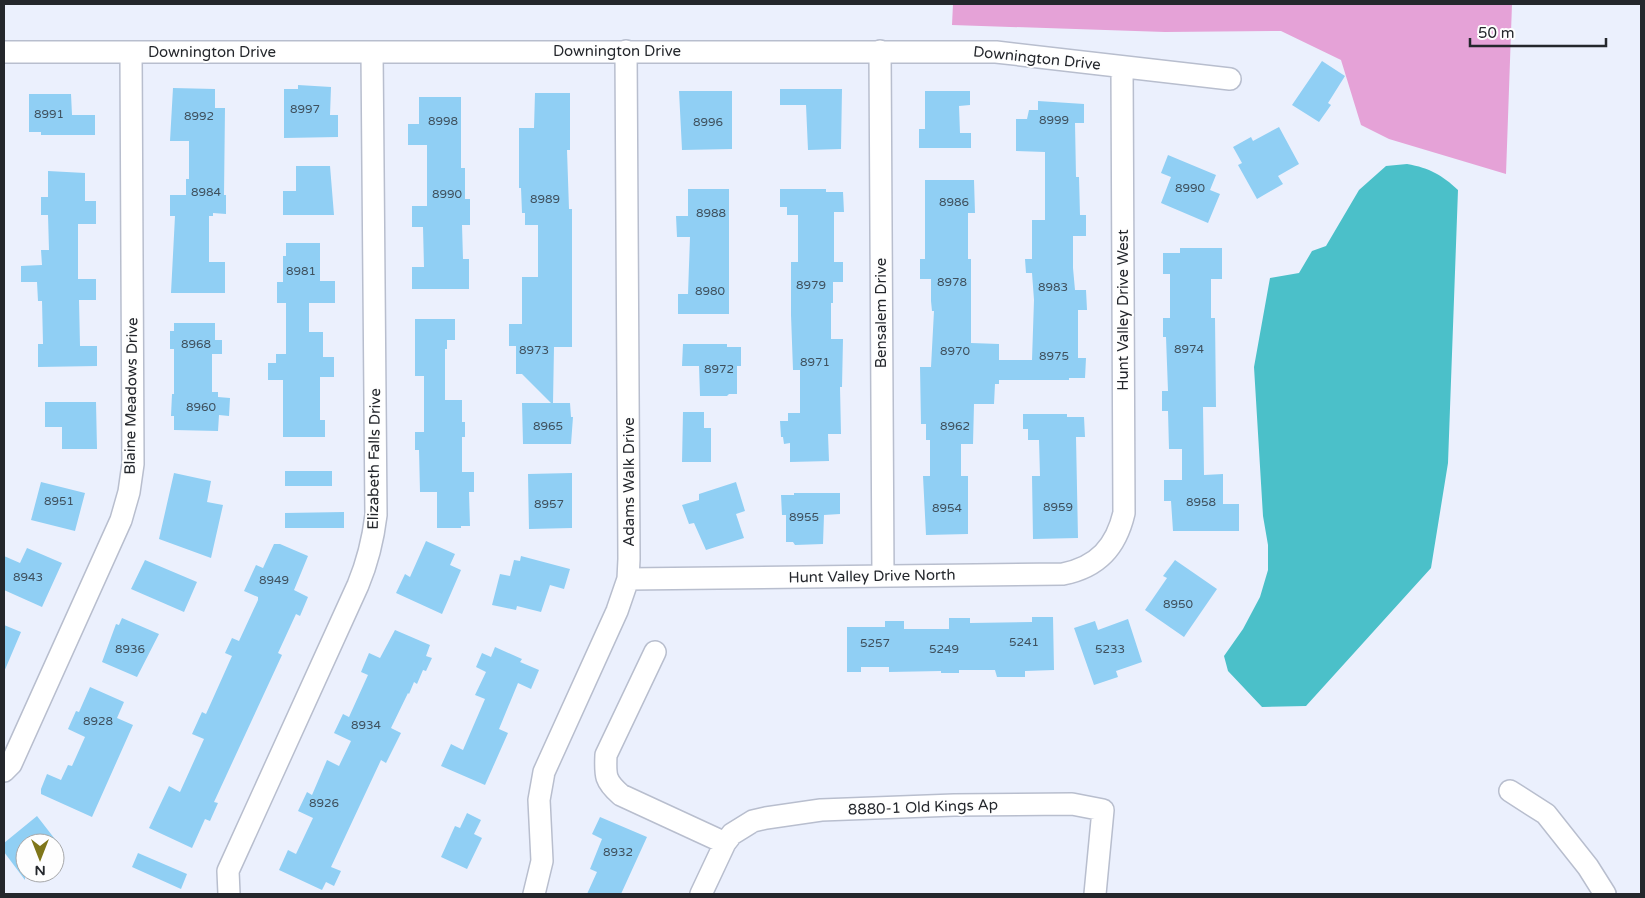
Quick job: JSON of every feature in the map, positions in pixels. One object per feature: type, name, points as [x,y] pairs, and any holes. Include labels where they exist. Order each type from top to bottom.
[{"type":"street","name":"Downington Drive","points":[[4,52],[880,50],[996,52],[1230,79]]},
{"type":"street","name":"Bensalem Drive","points":[[880,50],[883,576]]},
{"type":"street","name":"Adams Walk Drive","points":[[534,894],[542,861],[539,800],[544,772],[617,611],[628,579],[626,51]]},
{"type":"street","name":"Blaine Meadows Drive","points":[[4,771],[11,764],[121,520],[129,492],[133,464],[131,52]]},
{"type":"street","name":"Elizabeth Falls Drive","points":[[229,894],[228,871],[368,562],[373,538],[376,515],[372,52]]},
{"type":"street","name":"Hunt Valley Drive West","points":[[1109,549],[1120,529],[1124,513],[1122,67]]},
{"type":"street","name":"Hunt Valley Drive North","points":[[628,579],[1063,574],[1095,563],[1109,549]]},
{"type":"street","points":[[655,652],[606,755],[605,774],[609,785],[621,795],[725,843]]},
{"type":"street","points":[[1510,791],[1546,814],[1588,867],[1605,894]]},
{"type":"street","name":"8880-1 Old Kings Ap","points":[[701,894],[725,843],[732,834],[753,821],[821,810],[954,805],[1072,804],[1103,810],[1095,894]]},
{"type":"shaded area","points":[[953,4],[1512,4],[1506,174],[1389,139],[1361,125],[1341,60],[1281,31],[1165,32],[952,25]]},
{"type":"water","points":[[1407,164],[1435,173],[1447,180],[1458,190],[1448,463],[1431,568],[1306,706],[1262,707],[1228,671],[1224,656],[1243,629],[1260,597],[1268,570],[1268,545],[1263,516],[1254,367],[1270,278],[1299,273],[1312,251],[1326,246],[1359,190],[1386,166]]},
{"type":"building","points":[[1322,61],[1345,76],[1328,103],[1331,105],[1319,122],[1292,105]]},
{"type":"building","points":[[298,85],[331,87],[330,115],[338,115],[338,137],[284,138],[284,89],[298,89]]},
{"type":"building","points":[[173,88],[215,89],[215,108],[225,108],[224,195],[226,195],[226,214],[213,213],[213,216],[209,216],[209,262],[225,262],[225,293],[171,293],[175,216],[170,216],[170,195],[186,195],[186,179],[189,179],[189,141],[170,141]]},
{"type":"building","points":[[780,89],[842,89],[841,149],[808,150],[806,105],[780,105]]},
{"type":"building","points":[[679,91],[732,91],[732,149],[682,150]]},
{"type":"building","points":[[925,91],[970,91],[970,105],[959,106],[960,133],[971,133],[971,148],[919,148],[919,129],[925,129]]},
{"type":"building","points":[[535,93],[570,93],[570,150],[567,150],[569,209],[572,209],[572,347],[554,347],[553,403],[570,403],[571,417],[573,417],[571,444],[523,444],[522,403],[551,403],[522,374],[516,374],[516,346],[509,346],[509,324],[522,324],[522,277],[538,277],[538,225],[525,225],[525,213],[522,213],[521,188],[519,188],[519,128],[534,128]]},
{"type":"building","points":[[29,94],[71,94],[72,115],[95,115],[95,135],[41,135],[41,132],[29,132]]},
{"type":"building","points":[[419,97],[461,97],[461,168],[465,168],[465,199],[470,199],[470,225],[462,225],[463,259],[469,259],[469,289],[412,289],[412,267],[424,267],[423,227],[412,227],[412,206],[427,206],[427,145],[408,145],[408,124],[419,124]]},
{"type":"building","points":[[1038,101],[1084,104],[1084,123],[1075,123],[1076,177],[1079,177],[1080,215],[1086,215],[1086,236],[1073,236],[1073,268],[1075,290],[1086,290],[1087,310],[1078,310],[1078,358],[1086,358],[1085,378],[1069,378],[1069,380],[999,380],[999,384],[995,384],[994,404],[974,404],[973,444],[961,444],[961,476],[968,476],[968,534],[926,535],[923,476],[930,476],[930,440],[926,440],[926,424],[921,424],[920,367],[931,367],[934,311],[932,311],[931,301],[931,279],[920,279],[920,259],[925,259],[925,180],[974,180],[975,213],[968,213],[968,259],[971,259],[971,343],[999,344],[999,360],[1032,360],[1034,300],[1032,273],[1026,273],[1025,259],[1032,259],[1032,220],[1045,220],[1045,152],[1016,151],[1016,119],[1027,119],[1029,110],[1038,110]]},
{"type":"building","points":[[1279,127],[1299,164],[1278,176],[1283,184],[1257,199],[1238,165],[1242,163],[1233,147],[1251,137],[1253,141]]},
{"type":"building","points":[[1168,155],[1216,175],[1210,190],[1220,194],[1208,223],[1161,203],[1171,177],[1161,173]]},
{"type":"building","points":[[296,166],[330,166],[334,215],[283,215],[283,191],[296,191]]},
{"type":"building","points":[[48,171],[85,173],[85,201],[96,201],[96,224],[78,224],[78,279],[96,279],[96,300],[79,300],[80,346],[97,346],[97,366],[38,367],[38,344],[43,344],[42,301],[38,301],[37,282],[21,282],[21,266],[42,265],[41,250],[49,250],[48,215],[41,215],[41,197],[48,197]]},
{"type":"building","points":[[688,189],[729,189],[729,314],[678,314],[678,294],[688,294],[690,237],[677,237],[676,216],[688,216]]},
{"type":"building","points":[[780,189],[826,189],[826,192],[843,192],[844,212],[834,212],[834,262],[843,262],[843,282],[833,282],[833,303],[831,303],[831,339],[843,339],[842,387],[840,387],[841,434],[828,434],[829,461],[790,462],[790,443],[784,444],[783,437],[781,437],[780,421],[788,421],[788,413],[800,413],[800,370],[793,370],[791,315],[791,262],[798,262],[798,215],[787,215],[787,207],[780,207]]},
{"type":"building","points":[[286,243],[320,243],[320,281],[335,281],[335,303],[309,303],[309,332],[323,332],[323,357],[334,357],[334,377],[320,377],[320,420],[325,420],[325,437],[283,437],[283,380],[268,380],[268,363],[276,363],[276,354],[286,354],[286,303],[277,303],[277,282],[283,282],[283,256],[286,256]]},
{"type":"building","points":[[1180,248],[1222,248],[1222,279],[1211,279],[1211,318],[1215,318],[1216,407],[1203,407],[1204,475],[1223,474],[1223,504],[1239,504],[1239,531],[1173,531],[1171,501],[1164,501],[1164,480],[1182,480],[1182,449],[1169,449],[1168,411],[1162,411],[1162,391],[1168,391],[1166,337],[1163,337],[1163,318],[1170,318],[1170,274],[1163,274],[1163,253],[1180,253]]},
{"type":"building","points":[[415,319],[455,319],[455,340],[447,340],[447,349],[445,349],[445,400],[462,400],[462,422],[465,422],[465,437],[462,437],[462,472],[474,472],[474,492],[469,492],[470,526],[437,528],[437,492],[420,492],[419,450],[415,450],[415,432],[424,432],[424,376],[415,376]]},
{"type":"building","points":[[174,323],[215,323],[215,340],[222,340],[222,354],[212,354],[212,392],[218,392],[218,397],[230,398],[229,416],[219,415],[218,431],[174,430],[174,416],[171,416],[172,394],[174,394],[174,349],[170,349],[170,331],[174,331]]},
{"type":"building","points":[[683,344],[727,344],[727,347],[741,347],[741,366],[737,366],[737,394],[700,396],[699,366],[682,366]]},
{"type":"building","points":[[45,402],[96,402],[97,449],[62,449],[62,427],[45,427]]},
{"type":"building","points":[[683,412],[704,412],[704,428],[711,428],[711,462],[682,462]]},
{"type":"building","points":[[1023,414],[1067,414],[1067,417],[1084,417],[1085,437],[1076,437],[1078,538],[1033,539],[1032,476],[1040,476],[1039,440],[1028,440],[1028,429],[1023,429]]},
{"type":"building","points":[[285,471],[332,471],[332,486],[285,486]]},
{"type":"building","points":[[174,473],[211,481],[207,502],[223,505],[211,558],[159,539]]},
{"type":"building","points":[[572,473],[572,528],[529,529],[528,474]]},
{"type":"building","points":[[41,482],[85,493],[75,531],[31,520]]},
{"type":"building","points":[[736,482],[745,511],[736,514],[744,538],[706,550],[694,523],[689,524],[682,505],[699,500],[699,494]]},
{"type":"building","points":[[794,493],[840,493],[840,514],[824,515],[823,544],[795,545],[793,542],[786,542],[786,515],[782,515],[781,495],[794,495]]},
{"type":"building","points":[[344,512],[344,528],[285,528],[285,513]]},
{"type":"building","points":[[426,541],[455,554],[450,565],[461,570],[442,614],[396,593],[405,574],[410,577]]},
{"type":"building","points":[[274,544],[280,544],[308,556],[294,590],[308,597],[300,616],[296,614],[278,653],[282,655],[214,802],[218,803],[210,821],[205,819],[192,848],[149,828],[169,786],[180,792],[204,739],[192,734],[202,712],[206,714],[232,656],[225,653],[232,638],[239,641],[258,600],[258,597],[244,591],[256,565],[263,568]]},
{"type":"building","points":[[27,548],[62,563],[42,607],[4,590],[4,556],[20,563]]},
{"type":"building","points":[[521,556],[570,569],[564,589],[550,585],[541,612],[517,606],[516,610],[492,605],[500,574],[510,576],[514,560],[520,561]]},
{"type":"building","points":[[145,560],[197,582],[184,612],[131,589]]},
{"type":"building","points":[[1175,560],[1217,589],[1184,637],[1145,610],[1167,578],[1163,576]]},
{"type":"building","points":[[1032,617],[1053,617],[1054,670],[1025,671],[1025,677],[997,677],[995,670],[959,670],[959,673],[941,673],[941,671],[889,672],[889,667],[861,667],[861,672],[847,672],[847,627],[885,627],[885,621],[904,621],[904,629],[949,629],[949,618],[970,618],[970,623],[1032,622]]},
{"type":"building","points":[[122,618],[159,634],[137,677],[102,662],[116,624],[119,625]]},
{"type":"building","points":[[1128,619],[1142,662],[1116,671],[1118,677],[1094,685],[1074,628],[1095,621],[1098,630]]},
{"type":"building","points":[[4,625],[21,632],[4,672]]},
{"type":"building","points":[[395,630],[430,645],[426,656],[432,658],[426,671],[423,670],[417,684],[414,682],[391,728],[401,733],[386,763],[381,760],[331,867],[341,871],[334,886],[326,882],[322,890],[279,870],[288,850],[296,854],[313,818],[298,811],[307,792],[312,795],[327,760],[339,766],[351,741],[334,733],[343,714],[349,717],[368,675],[361,672],[369,653],[380,658]]},
{"type":"building","points":[[495,647],[522,659],[520,662],[539,670],[531,689],[518,683],[499,729],[508,733],[485,785],[441,766],[451,744],[463,750],[485,699],[475,695],[486,672],[476,667],[482,653],[491,657]]},
{"type":"building","points":[[90,687],[124,702],[117,718],[133,725],[92,817],[41,794],[47,774],[61,780],[68,765],[72,766],[85,737],[68,729],[76,711],[79,712]]},
{"type":"building","points":[[467,813],[481,820],[474,834],[482,838],[467,869],[441,857],[455,826],[460,828]]},
{"type":"building","points":[[37,816],[50,833],[16,833]]},
{"type":"building","points":[[600,817],[647,837],[621,894],[587,894],[597,872],[590,869],[602,839],[592,834]]},
{"type":"building","points":[[15,834],[15,867],[4,852],[4,843]]},
{"type":"building","points":[[138,853],[187,874],[181,889],[132,867]]}]
